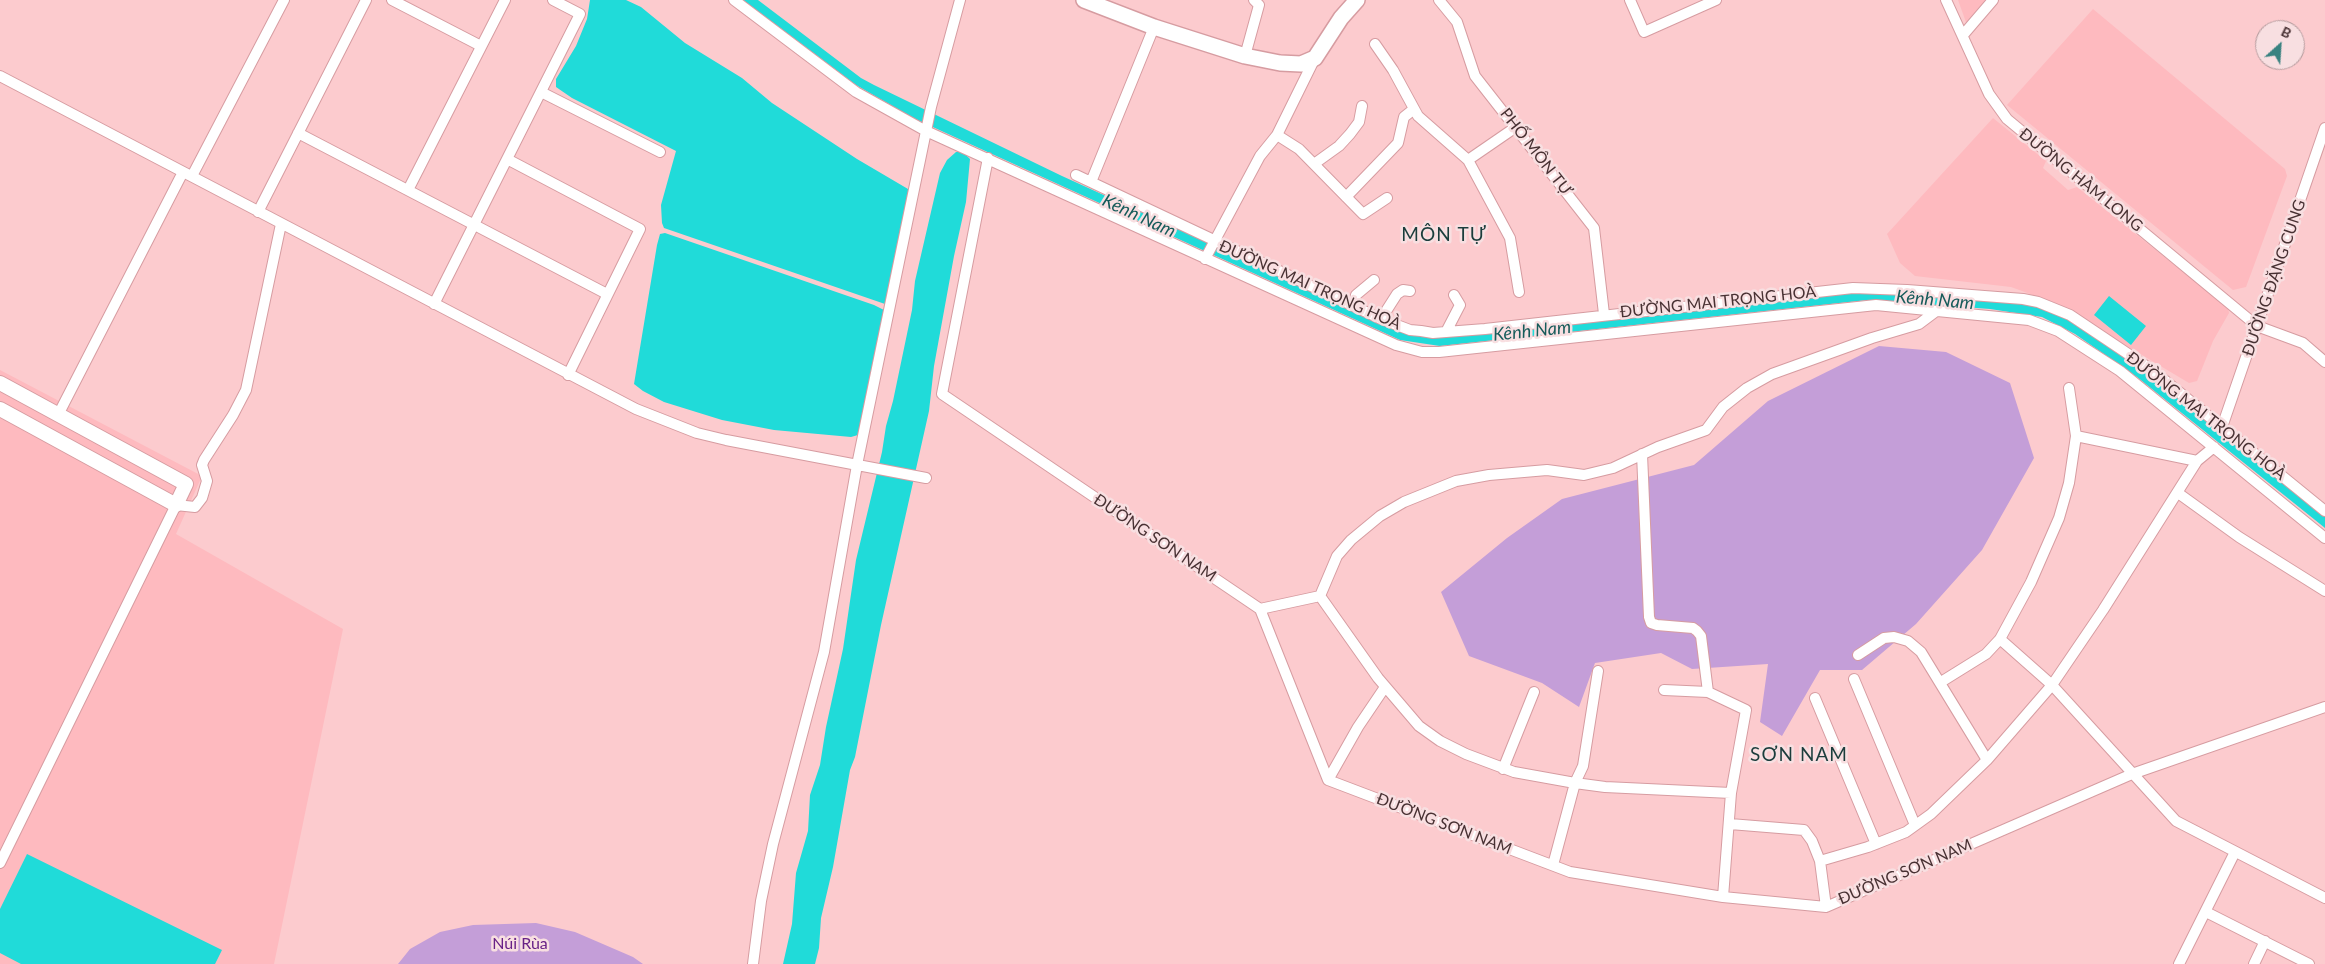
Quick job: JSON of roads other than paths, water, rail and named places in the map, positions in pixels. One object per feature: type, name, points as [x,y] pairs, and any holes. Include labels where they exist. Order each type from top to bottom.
[{"type":"main road","points":[[1084,0],[1154,27],[1245,56],[1280,63],[1301,64],[1315,58],[1341,18],[1356,0]]},
{"type":"street","points":[[58,415],[187,174],[284,0]]},
{"type":"street","points":[[258,212],[366,0]]},
{"type":"street","points":[[392,0],[481,46]]},
{"type":"street","points":[[408,190],[505,0]]},
{"type":"street","points":[[434,304],[580,14],[553,0]]},
{"type":"street","points":[[734,0],[856,92],[926,131],[1382,339],[1422,352],[1716,323],[1842,307],[1876,305],[2030,320],[2058,330],[2120,371],[2325,538]]},
{"type":"street","points":[[754,964],[761,901],[773,844],[824,652],[926,131],[960,0]]},
{"type":"street","points":[[1245,56],[1259,5],[1254,0]]},
{"type":"street","name":"PHỐ MÔN TỰ","points":[[1439,0],[1457,22],[1475,76],[1594,228],[1604,314]]},
{"type":"street","points":[[1630,0],[1644,32],[1716,0]]},
{"type":"street","name":"ĐƯỜNG HÀM LONG","points":[[1946,0],[1989,94],[2007,119],[2258,326],[2303,343],[2325,362]]},
{"type":"street","points":[[1963,35],[1993,0]]},
{"type":"street","points":[[1091,182],[1154,27]]},
{"type":"street","points":[[1375,44],[1393,70],[1418,116],[1468,160],[1510,238],[1519,292]]},
{"type":"street","points":[[1205,259],[1260,156],[1277,135],[1315,58]]},
{"type":"street","points":[[0,76],[636,409],[697,433],[926,478]]},
{"type":"street","points":[[541,92],[660,152]]},
{"type":"street","points":[[1314,164],[1339,146],[1350,134],[1358,122],[1362,106]]},
{"type":"street","points":[[1346,197],[1398,144],[1404,117],[1414,109]]},
{"type":"street","points":[[1468,160],[1516,127]]},
{"type":"street","name":"ĐƯỜNG ĐẶNG CUNG","points":[[2222,427],[2325,128]]},
{"type":"street","points":[[298,133],[607,294]]},
{"type":"street","points":[[1277,135],[1299,149],[1363,214],[1387,198]]},
{"type":"street","name":"ĐƯỜNG SƠN NAM","points":[[988,158],[942,394],[1260,609]]},
{"type":"street","points":[[507,159],[640,229],[568,374]]},
{"type":"street","name":"ĐƯỜNG MAI TRỌNG HOÀ","points":[[1076,175],[1381,319],[1410,330],[1432,333],[1853,288],[2023,299],[2050,306],[2080,321],[2152,370],[2325,511]]},
{"type":"street","points":[[0,409],[176,505],[192,508],[199,504],[207,481],[202,465],[204,460],[233,415],[246,390],[281,224]]},
{"type":"street","points":[[1353,306],[1356,295],[1374,280]]},
{"type":"street","points":[[1381,319],[1397,294],[1403,290],[1410,291]]},
{"type":"street","points":[[1446,332],[1460,305],[1454,295]]},
{"type":"street","points":[[1320,596],[1337,556],[1351,540],[1380,516],[1404,502],[1456,482],[1489,475],[1547,470],[1584,475],[1613,468],[1642,454],[1706,430],[1723,407],[1747,388],[1772,374],[1872,338],[1919,324],[1935,312]]},
{"type":"street","points":[[0,383],[186,484],[0,863]]},
{"type":"street","points":[[1941,682],[1986,654],[2000,639],[2031,582],[2059,518],[2069,483],[2076,436],[2070,388]]},
{"type":"street","points":[[2076,436],[2197,461]]},
{"type":"street","points":[[1820,861],[1876,844],[1906,832],[1943,804],[1987,760],[2052,685],[2197,461],[2214,447]]},
{"type":"street","points":[[1642,454],[1649,617],[1651,623],[1692,628],[1698,631],[1701,636],[1708,692]]},
{"type":"street","points":[[2178,493],[2239,537],[2325,591]]},
{"type":"street","points":[[1320,596],[1260,609],[1328,780]]},
{"type":"street","points":[[1320,596],[1385,687],[1419,726],[1440,742],[1503,769],[1575,784],[1731,793]]},
{"type":"street","points":[[1858,655],[1884,638],[1894,636],[1921,652],[1987,760]]},
{"type":"street","points":[[2000,639],[2052,685],[2176,821],[2325,898]]},
{"type":"street","points":[[1553,865],[1575,784],[1583,766],[1598,670]]},
{"type":"street","points":[[1854,679],[1915,825]]},
{"type":"street","points":[[1328,780],[1358,727],[1385,687]]},
{"type":"street","points":[[1664,690],[1708,692],[1746,710],[1731,793],[1723,897]]},
{"type":"street","points":[[1503,769],[1534,692]]},
{"type":"street","points":[[1815,698],[1876,844]]},
{"type":"street","name":"ĐƯỜNG SƠN NAM","points":[[1328,780],[1570,872],[1723,897],[1826,907],[2132,774],[2325,707]]},
{"type":"street","points":[[1730,824],[1804,830],[1812,841],[1820,861],[1826,907]]},
{"type":"street","points":[[2179,964],[2235,852]]},
{"type":"street","points":[[2206,912],[2309,964]]},
{"type":"street","points":[[2254,964],[2265,942]]},
{"type":"water","points":[[590,0],[626,0],[641,7],[685,43],[742,78],[772,103],[857,159],[908,189],[910,192],[885,304],[664,228],[661,205],[676,151],[572,98],[556,87],[556,79],[576,46],[587,19]]},
{"type":"water","name":"Kênh Nam","points":[[743,0],[758,0],[861,78],[874,85],[1062,176],[1407,333],[1867,291],[2023,303],[2045,308],[2065,317],[2165,386],[2325,517],[2325,528],[2137,377],[2075,334],[2042,317],[1990,309],[1868,300],[1440,346],[1400,340],[913,118],[856,85]]},
{"type":"water","points":[[956,152],[963,152],[970,159],[966,202],[934,366],[929,411],[881,625],[855,757],[850,770],[833,867],[821,918],[819,948],[815,964],[783,964],[792,924],[796,873],[808,831],[810,795],[820,765],[826,727],[843,649],[856,560],[893,401],[912,310],[915,281],[940,173],[947,160]]},
{"type":"water","points":[[665,233],[884,310],[858,435],[851,437],[774,430],[722,420],[664,402],[634,384],[657,245],[660,234]]},
{"type":"water","points":[[2109,296],[2146,326],[2131,345],[2094,315]]},
{"type":"water","points":[[27,854],[222,950],[215,964],[21,964],[0,953],[0,909]]},
{"type":"district","name":"MÔN TỰ","points":[[1444,235]]},
{"type":"district","name":"SƠN NAM","points":[[1799,755]]},
{"type":"park label","name":"Núi Rùa","points":[[520,944]]}]
